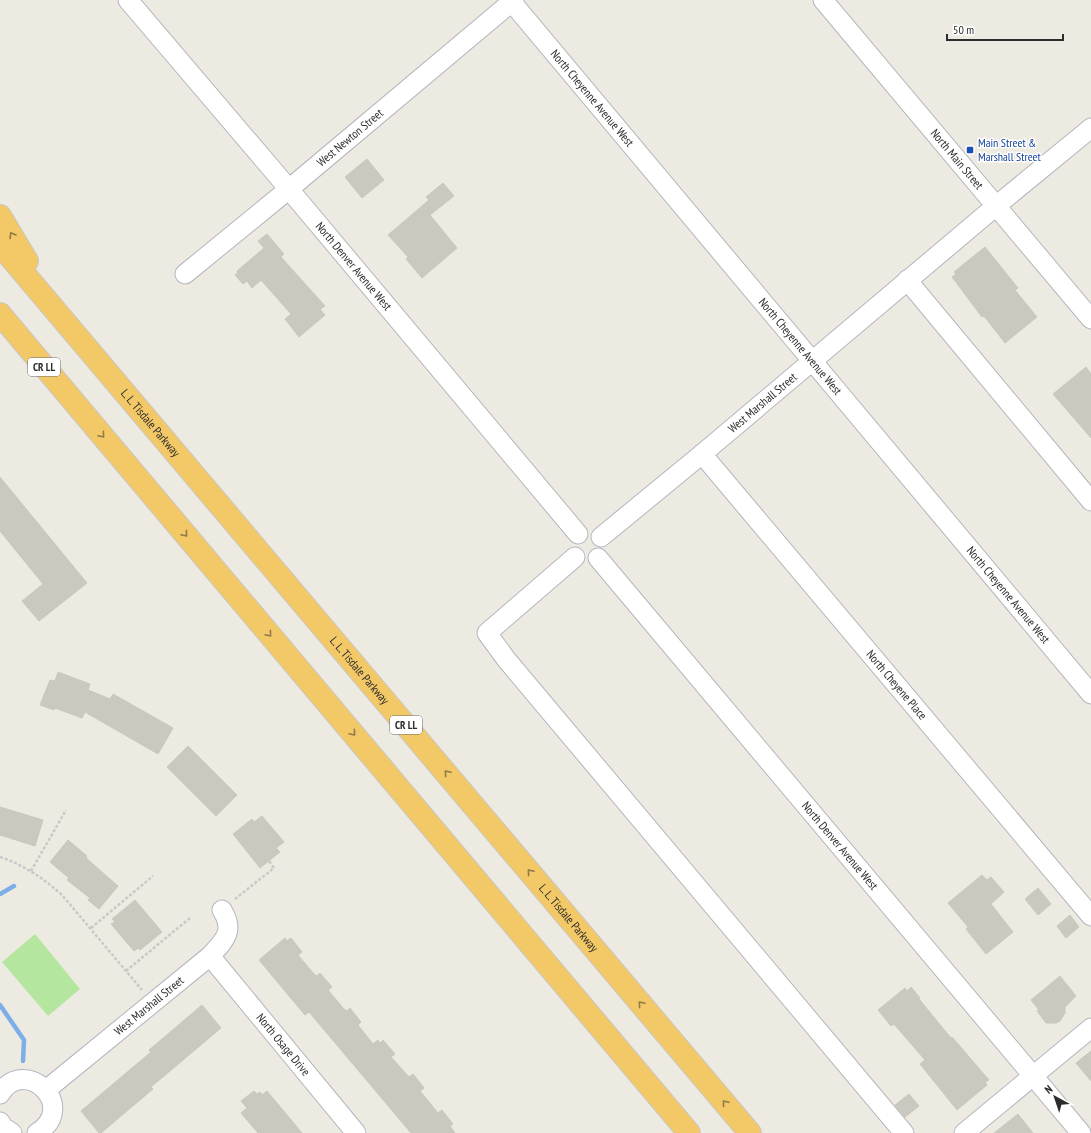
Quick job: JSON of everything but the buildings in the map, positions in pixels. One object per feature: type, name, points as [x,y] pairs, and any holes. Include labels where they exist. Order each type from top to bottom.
[{"type":"highway","points":[[0,216],[61,316]]},
{"type":"highway","name":"L. L. Tisdale Parkway","points":[[0,245],[750,1133]]},
{"type":"highway","name":"CR LL","points":[[4,320],[689,1133]]},
{"type":"street","name":"North Denver Avenue West","points":[[128,0],[289,189],[578,534]]},
{"type":"street","name":"North Main Street","points":[[823,0],[1091,319]]},
{"type":"street","name":"West Newton Street","points":[[185,274],[289,189],[512,1]]},
{"type":"street","name":"North Cheyenne Avenue West","points":[[512,1],[1091,694]]},
{"type":"street","name":"West Marshall Street","points":[[601,537],[702,454],[907,280],[1090,130]]},
{"type":"street","points":[[907,280],[1091,501]]},
{"type":"street","name":"North Cheyene Place","points":[[702,454],[1091,916]]},
{"type":"street","points":[[587,530],[592,531],[601,537],[604,542],[604,548],[598,558],[590,562],[586,562],[580,561],[576,557],[571,544],[573,539],[578,534],[587,530]]},
{"type":"street","points":[[576,557],[487,633],[506,659],[904,1133]]},
{"type":"street","name":"North Denver Avenue West","points":[[598,558],[1081,1133]]},
{"type":"street","name":"West Marshall Street","points":[[46,1090],[210,956],[222,942],[226,933],[229,925],[228,920],[232,904]]},
{"type":"street","name":"North Osage Drive","points":[[210,956],[356,1133]]},
{"type":"street","points":[[964,1133],[1091,1028]]},
{"type":"street","points":[[2,1085],[17,1080],[28,1080],[38,1083],[46,1090],[52,1102],[51,1116],[43,1131]]},
{"type":"street","points":[[0,1122],[3,1127],[12,1133]]},
{"type":"path","points":[[31,871],[66,810]]},
{"type":"path","points":[[0,857],[31,871],[50,884],[62,895],[142,990]]},
{"type":"path","points":[[232,904],[274,868],[269,861]]},
{"type":"path","points":[[91,928],[153,876]]},
{"type":"path","points":[[126,971],[190,918]]},
{"type":"green space","points":[[35,934],[80,989],[48,1016],[2,962]]},
{"type":"waterway","points":[[0,894],[14,886]]},
{"type":"waterway","points":[[0,1005],[24,1040],[23,1061]]},
{"type":"place","name":"Main Street & Marshall Street","points":[[970,150]]}]
